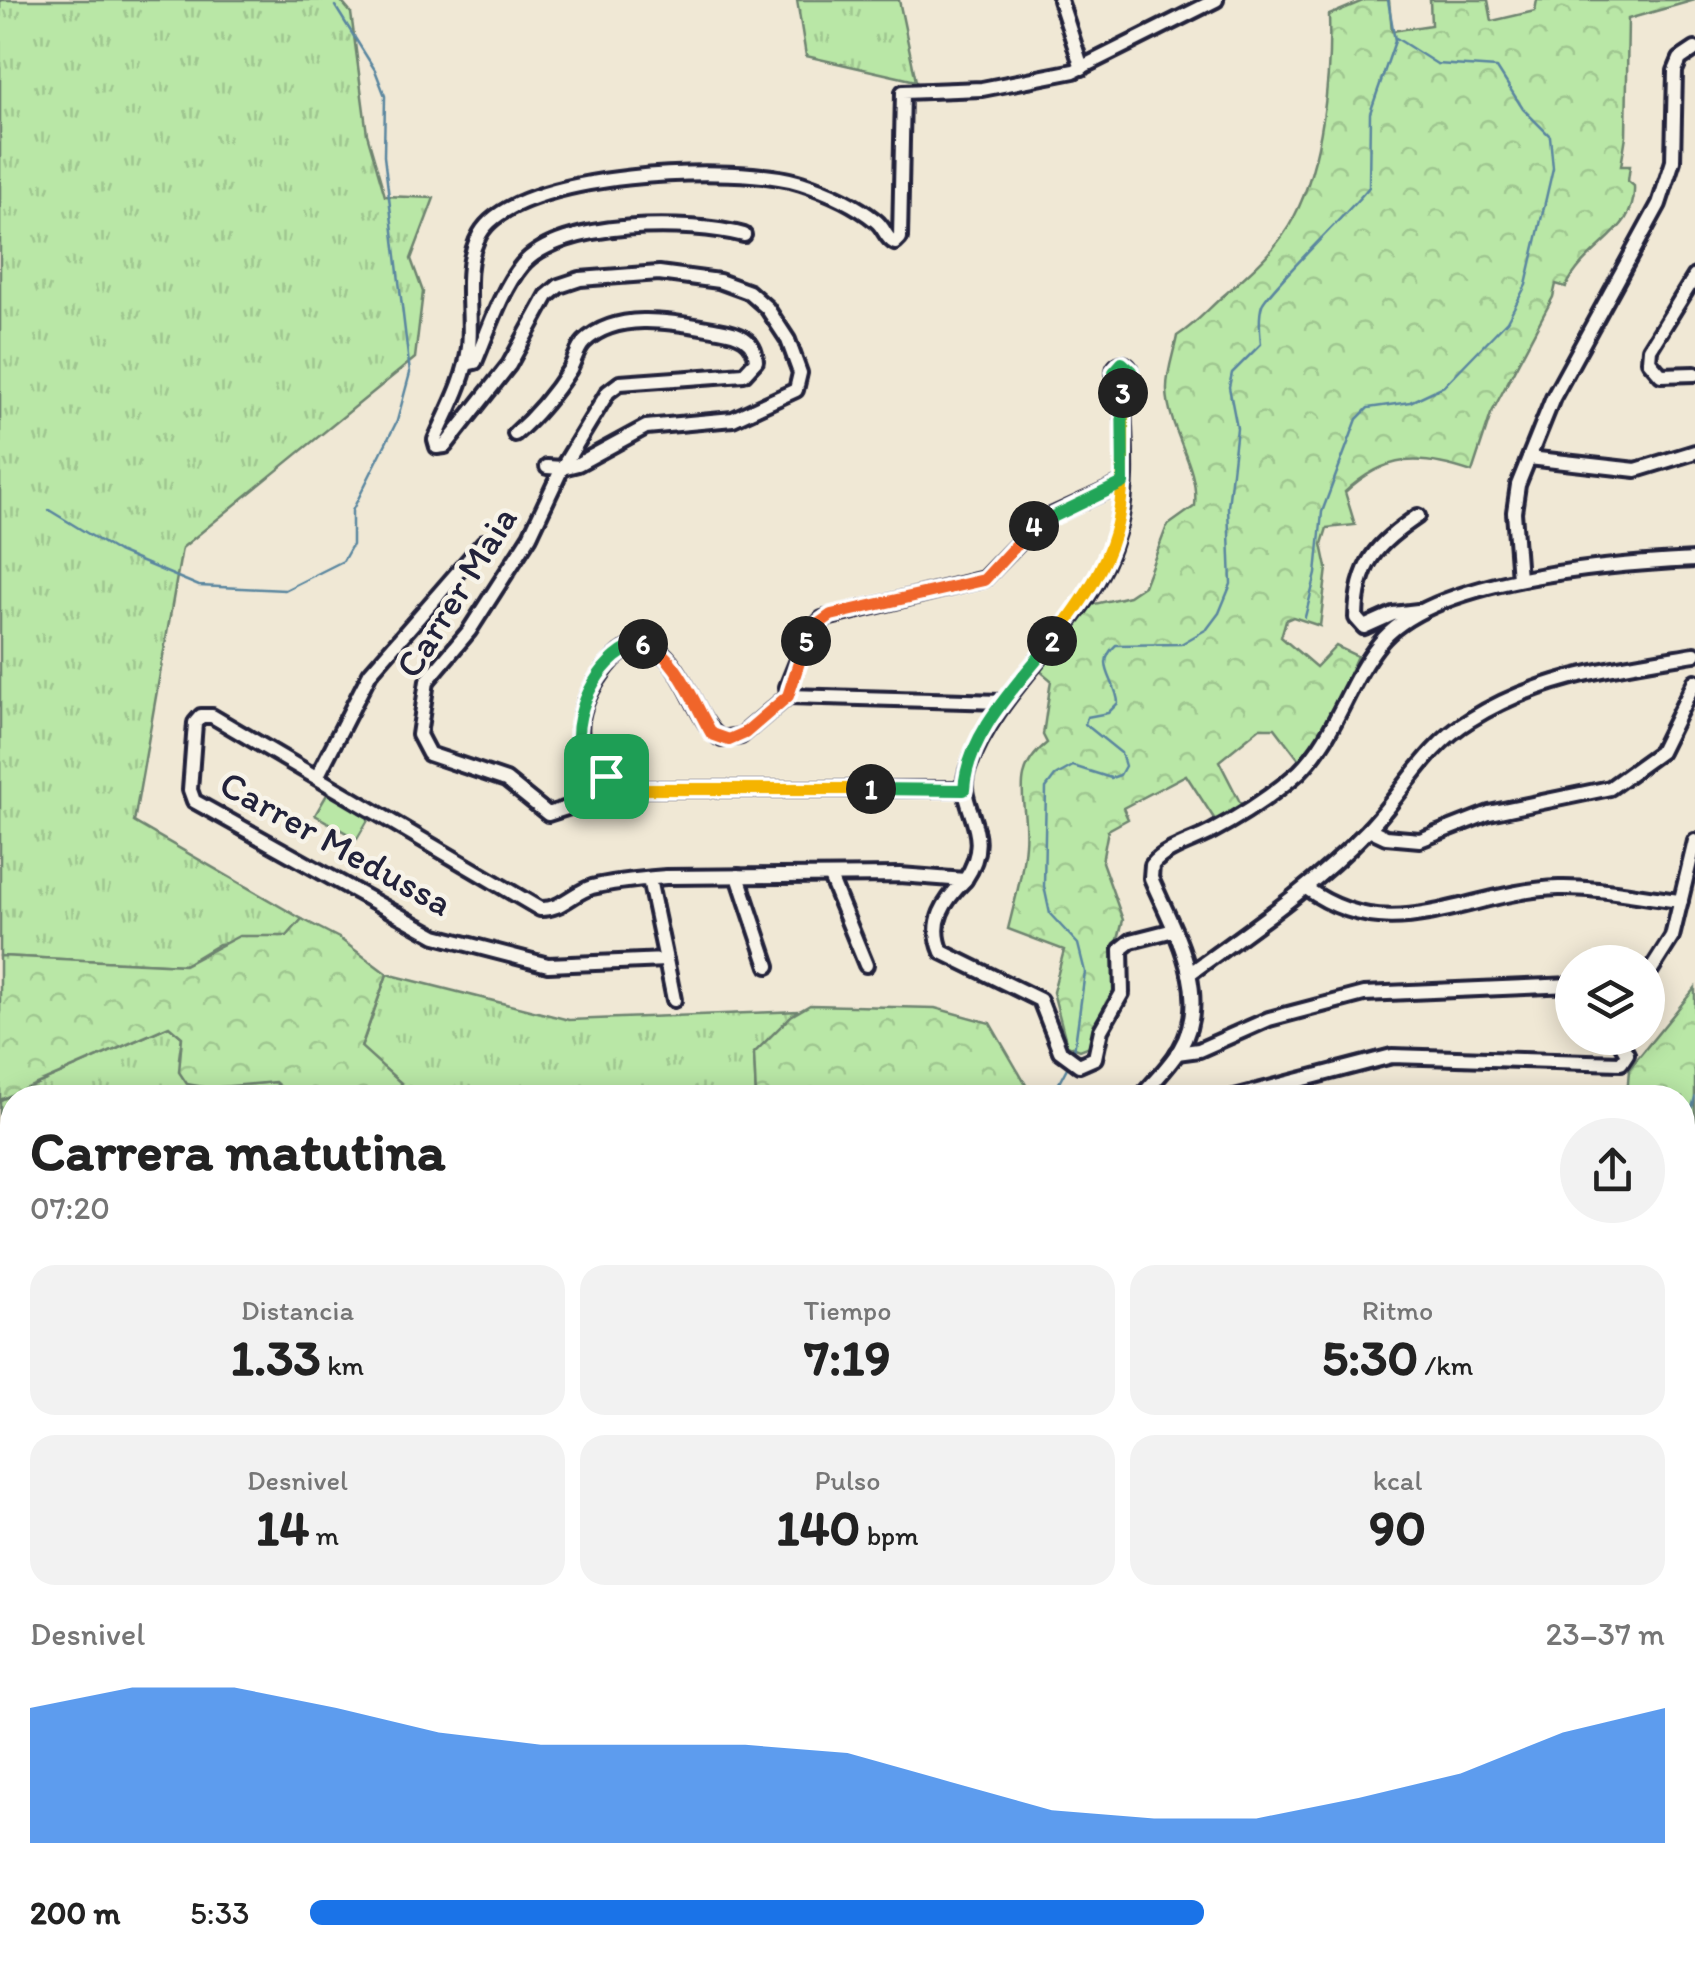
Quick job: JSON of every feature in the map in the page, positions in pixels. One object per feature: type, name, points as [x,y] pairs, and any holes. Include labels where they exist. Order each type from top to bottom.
[{"type":"street","points":[[1060,0],[1070,42],[1082,68]]},
{"type":"street","points":[[554,468],[578,464],[646,427],[733,419],[796,390],[800,378],[773,316],[749,292],[698,277],[634,272],[567,282],[547,296],[509,365],[445,446],[437,447],[435,440],[466,364],[470,280],[478,238],[494,218],[544,195],[667,172],[768,176],[824,192],[878,222],[890,241],[899,241],[903,92],[982,90],[1082,68],[1216,0]]},
{"type":"street","points":[[1519,579],[1514,504],[1529,458],[1553,398],[1660,204],[1673,161],[1675,71],[1680,59],[1695,50]]},
{"type":"street","points":[[466,364],[475,362],[522,266],[548,247],[620,229],[701,228],[744,235]]},
{"type":"street","points":[[1695,276],[1650,348],[1649,361],[1660,375],[1695,374]]},
{"type":"street","points":[[515,434],[552,395],[581,345],[610,327],[645,322],[702,327],[736,334],[752,346],[756,363],[744,374],[620,383],[608,392],[554,468]]},
{"type":"street","points":[[1122,380],[1123,483],[1119,526],[1101,572],[1073,614],[1002,702],[972,758],[964,790],[979,840],[966,880],[941,908],[937,938],[942,952],[1040,1000],[1060,1051],[1074,1064],[1086,1065],[1095,1058],[1101,1030],[1119,1001],[1121,949],[1131,942],[1174,930]]},
{"type":"street","points":[[1529,458],[1636,470],[1695,452]]},
{"type":"street","name":"Carrer Maia","points":[[554,468],[530,536],[469,632],[427,681],[420,706],[420,742],[429,754],[506,780],[548,814],[570,807],[606,776]]},
{"type":"street","points":[[964,790],[634,789],[606,776],[582,753],[579,722],[598,680],[627,648],[638,644],[655,647],[696,698],[710,730],[722,739],[741,736],[788,696],[808,635],[822,620],[984,580],[1040,521],[1123,483]]},
{"type":"street","points":[[1418,516],[1372,550],[1357,599],[1356,618],[1364,627],[1393,614],[1422,611],[1519,579],[1568,568],[1695,560]]},
{"type":"street","name":"Carrer Medussa","points":[[317,776],[370,673],[484,542]]},
{"type":"street","points":[[1151,1085],[1177,1053],[1191,1015],[1189,974],[1150,878],[1154,862],[1243,813],[1301,770],[1326,737],[1358,673],[1380,642],[1422,611]]},
{"type":"street","points":[[1189,974],[1306,888],[1369,829],[1434,747],[1482,712],[1526,690],[1568,676],[1695,654]]},
{"type":"street","points":[[1369,829],[1386,837],[1420,840],[1489,814],[1610,788],[1657,756],[1695,681]]},
{"type":"street","points":[[788,696],[1002,702]]},
{"type":"street","name":"Carrer Medussa","points":[[666,960],[548,965],[411,925],[194,801],[190,790],[196,720],[212,716],[494,879],[534,908],[552,909],[588,888],[648,878],[900,875],[966,880]]},
{"type":"street","points":[[1665,950],[1692,868],[1695,841]]},
{"type":"street","points":[[738,876],[768,966]]},
{"type":"street","points":[[830,877],[866,965]]},
{"type":"street","points":[[648,878],[674,1000]]},
{"type":"street","points":[[1306,888],[1344,912],[1384,917],[1557,888],[1681,901]]},
{"type":"street","points":[[1177,1053],[1199,1050],[1269,1019],[1364,994],[1555,986]]},
{"type":"street","points":[[1281,1085],[1392,1056],[1621,1063],[1626,1055]]},
{"type":"green space","points":[[0,0],[340,0],[351,13],[367,134],[385,196],[434,198],[411,259],[423,292],[415,358],[182,548],[134,822],[302,919],[287,937],[219,944],[184,965],[0,956]]},
{"type":"green space","points":[[797,0],[899,0],[916,81],[806,56]]},
{"type":"green space","points":[[1365,0],[1389,0],[1392,31],[1431,25],[1430,0],[1488,0],[1492,21],[1535,11],[1537,0],[1695,0],[1628,19],[1626,136],[1621,166],[1630,166],[1628,181],[1634,186],[1633,202],[1619,227],[1586,259],[1566,287],[1556,284],[1553,297],[1491,414],[1472,472],[1436,462],[1404,461],[1375,470],[1345,492],[1355,525],[1327,528],[1322,544],[1327,568],[1320,626],[1293,617],[1286,620],[1281,637],[1316,667],[1336,646],[1357,656],[1322,735],[1300,761],[1275,728],[1260,728],[1219,761],[1242,806],[1217,823],[1186,775],[1123,808],[1128,819],[1108,830],[1102,862],[1123,920],[1113,959],[1116,991],[1090,1046],[1080,1050],[1067,1045],[1053,992],[1064,950],[1008,929],[1024,855],[1024,778],[1027,766],[1047,743],[1043,735],[1051,680],[1039,670],[1090,605],[1129,596],[1144,586],[1167,526],[1195,506],[1193,476],[1167,391],[1177,336],[1262,260],[1294,217],[1312,171],[1323,118],[1329,15]]},
{"type":"green space","points":[[329,791],[371,815],[357,839],[315,815]]},
{"type":"green space","points":[[302,919],[339,938],[387,974],[361,1047],[402,1085],[187,1084],[179,1072],[182,1037],[169,1026],[34,1085],[0,1085],[0,956],[184,965],[239,936],[287,936]]},
{"type":"green space","points":[[387,974],[569,1020],[801,1011],[754,1053],[755,1085],[402,1085],[361,1048]]},
{"type":"green space","points":[[1695,988],[1695,1085],[1628,1085],[1629,1069],[1640,1055],[1665,1055],[1665,1025]]},
{"type":"green space","points":[[810,1005],[935,1008],[990,1023],[1026,1085],[755,1085],[754,1053],[791,1016]]},
{"type":"green space","points":[[169,1026],[182,1037],[179,1058],[206,1085],[34,1085]]},
{"type":"waterway","points":[[1074,1052],[1085,972],[1078,944],[1050,914],[1044,886],[1046,788],[1055,776],[1073,766],[1111,778],[1120,775],[1125,766],[1121,753],[1085,724],[1087,717],[1108,713],[1118,703],[1106,666],[1109,652],[1116,645],[1181,644],[1207,629],[1219,613],[1231,584],[1228,507],[1237,428],[1229,387],[1232,373],[1261,344],[1260,314],[1267,297],[1369,187],[1370,113],[1395,41],[1388,0]]},
{"type":"waterway","points":[[49,510],[118,552],[199,586],[285,590],[343,561],[352,545],[352,511],[397,421],[410,373],[384,156],[385,96],[375,70],[335,6]]},
{"type":"waterway","points":[[1305,617],[1316,574],[1322,512],[1357,419],[1368,408],[1410,402],[1444,386],[1507,321],[1526,285],[1553,168],[1550,136],[1523,109],[1497,68],[1437,64],[1396,38]]},
{"type":"waterway","points":[[1058,1085],[1069,1064]]},
{"type":"route","points":[[606,776],[582,753],[578,730],[588,696],[621,651],[651,644],[696,698],[712,734],[725,740],[741,736],[788,696],[786,690],[808,635],[822,620],[840,612],[984,580],[1040,521],[1123,483],[1122,390],[1122,380],[1114,372],[1119,364],[1129,366],[1129,376],[1122,380],[1123,483],[1123,502],[1114,545],[1083,600],[998,708],[972,758],[964,790],[634,789],[606,776]]}]
